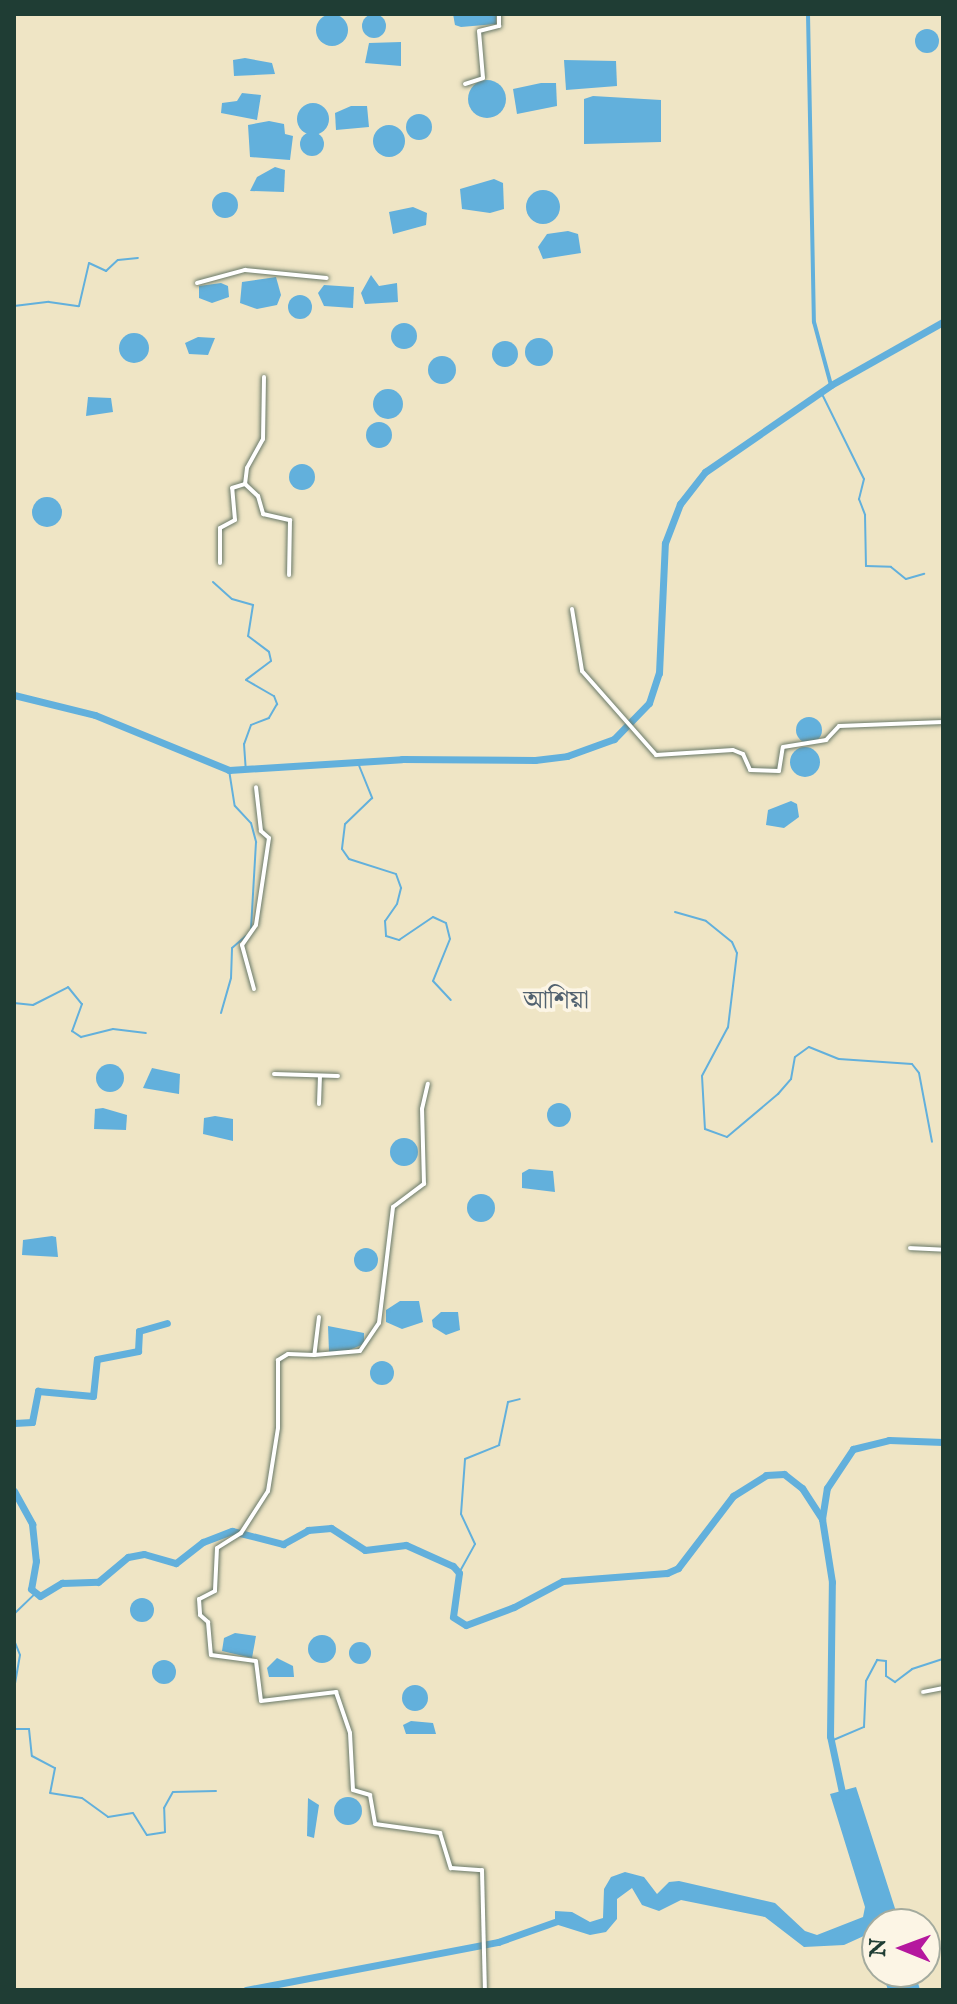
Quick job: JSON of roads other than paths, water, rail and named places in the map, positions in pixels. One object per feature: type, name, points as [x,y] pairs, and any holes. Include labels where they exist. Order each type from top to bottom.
[{"type":"street","points":[[465,84],[483,78],[479,31],[499,26],[499,14]]},
{"type":"street","points":[[197,283],[245,270],[327,278]]},
{"type":"street","points":[[245,484],[263,439],[264,377]]},
{"type":"street","points":[[220,563],[220,528],[235,520],[232,488],[245,484]]},
{"type":"street","points":[[245,484],[258,496],[263,514],[290,520],[289,575]]},
{"type":"street","points":[[572,609],[582,671],[656,755],[733,750],[743,754],[750,770],[779,771],[783,747],[826,740],[839,726],[943,722]]},
{"type":"street","points":[[254,989],[242,945],[256,925],[269,838],[261,831],[256,787]]},
{"type":"street","points":[[274,1074],[338,1076]]},
{"type":"street","points":[[319,1104],[320,1077]]},
{"type":"street","points":[[428,1084],[422,1109],[424,1184],[393,1207],[379,1323],[360,1351],[288,1354],[278,1360],[278,1428],[268,1491],[241,1533],[217,1548],[215,1591],[199,1600],[211,1655],[256,1661],[259,1697],[265,1703],[336,1692],[350,1733],[353,1790],[370,1795],[375,1824],[440,1833],[451,1868],[482,1870],[485,1990]]},
{"type":"street","points":[[910,1248],[943,1250]]},
{"type":"street","points":[[314,1355],[319,1317]]},
{"type":"street","points":[[923,1692],[943,1688]]},
{"type":"water","points":[[332,14],[343,19],[348,30],[343,41],[332,46],[321,41],[316,30],[321,19]]},
{"type":"water","points":[[374,14],[382,18],[386,26],[382,34],[374,38],[366,34],[362,26],[366,18]]},
{"type":"water","points":[[453,14],[496,14],[496,24],[461,27],[455,25]]},
{"type":"water","points":[[927,29],[936,32],[939,41],[936,50],[927,53],[918,50],[915,41],[918,32]]},
{"type":"water","points":[[401,42],[401,66],[365,63],[369,43]]},
{"type":"water","points":[[245,58],[272,63],[275,74],[234,76],[233,60]]},
{"type":"water","points":[[564,60],[616,61],[617,86],[566,90]]},
{"type":"water","points":[[487,80],[500,86],[506,99],[500,112],[487,118],[474,112],[468,99],[474,86]]},
{"type":"water","points":[[556,83],[557,106],[517,114],[513,89]]},
{"type":"water","points":[[242,93],[261,95],[257,120],[221,113],[222,103],[237,101]]},
{"type":"water","points":[[593,96],[661,100],[661,142],[584,144],[584,99]]},
{"type":"water","points":[[313,103],[324,108],[329,119],[324,130],[313,135],[302,130],[297,119],[302,108]]},
{"type":"water","points":[[351,106],[367,106],[369,127],[336,130],[335,113]]},
{"type":"water","points":[[419,114],[428,118],[432,127],[428,136],[419,140],[410,136],[406,127],[410,118]]},
{"type":"water","points":[[269,121],[284,124],[285,134],[293,136],[290,160],[250,157],[248,125]]},
{"type":"water","points":[[389,125],[400,130],[405,141],[400,152],[389,157],[378,152],[373,141],[378,130]]},
{"type":"water","points":[[312,132],[321,135],[324,144],[321,153],[312,156],[303,153],[300,144],[303,135]]},
{"type":"water","points":[[275,167],[285,170],[284,192],[250,191],[257,177]]},
{"type":"water","points":[[494,179],[503,183],[504,209],[490,213],[462,209],[460,189]]},
{"type":"water","points":[[543,190],[555,195],[560,207],[555,219],[543,224],[531,219],[526,207],[531,195]]},
{"type":"water","points":[[225,192],[234,196],[238,205],[234,214],[225,218],[216,214],[212,205],[216,196]]},
{"type":"water","points":[[413,207],[427,213],[426,225],[393,234],[389,212]]},
{"type":"water","points":[[568,231],[578,234],[581,253],[543,259],[538,247],[547,234]]},
{"type":"water","points":[[371,275],[379,286],[397,283],[398,302],[365,304],[361,293]]},
{"type":"water","points":[[276,277],[281,295],[277,305],[257,309],[240,303],[242,282]]},
{"type":"water","points":[[221,283],[228,286],[229,297],[212,303],[199,298],[199,286]]},
{"type":"water","points":[[324,285],[354,287],[353,308],[324,306],[318,293]]},
{"type":"water","points":[[300,295],[311,302],[312,307],[305,318],[300,319],[289,312],[288,307],[295,296]]},
{"type":"water","points":[[404,323],[414,326],[417,336],[414,346],[404,349],[394,346],[391,336],[394,326]]},
{"type":"water","points":[[134,333],[145,337],[149,348],[145,359],[134,363],[123,359],[119,348],[123,337]]},
{"type":"water","points":[[198,337],[215,338],[208,355],[189,354],[185,343]]},
{"type":"water","points":[[539,338],[549,342],[553,352],[549,362],[539,366],[529,362],[525,352],[529,342]]},
{"type":"water","points":[[505,341],[514,345],[518,354],[514,363],[505,367],[496,363],[492,354],[496,345]]},
{"type":"water","points":[[442,356],[452,360],[456,370],[452,380],[442,384],[432,380],[428,370],[432,360]]},
{"type":"water","points":[[388,389],[399,393],[403,404],[399,415],[388,419],[377,415],[373,404],[377,393]]},
{"type":"water","points":[[88,397],[111,398],[113,412],[86,416]]},
{"type":"water","points":[[379,422],[388,426],[392,435],[388,444],[379,448],[370,444],[366,435],[370,426]]},
{"type":"water","points":[[302,464],[311,468],[315,477],[311,486],[302,490],[293,486],[289,477],[293,468]]},
{"type":"water","points":[[47,497],[53,498],[61,506],[61,518],[53,526],[47,527],[41,526],[33,518],[32,512],[33,506],[41,498]]},
{"type":"water","points":[[809,717],[818,721],[822,730],[818,739],[809,743],[800,739],[796,730],[800,721]]},
{"type":"water","points":[[805,747],[816,751],[820,762],[816,773],[805,777],[794,773],[790,762],[794,751]]},
{"type":"water","points":[[791,801],[797,804],[799,817],[784,828],[766,825],[768,810]]},
{"type":"water","points":[[110,1064],[120,1068],[124,1078],[120,1088],[110,1092],[100,1088],[96,1078],[100,1068]]},
{"type":"water","points":[[152,1068],[180,1074],[179,1094],[143,1088]]},
{"type":"water","points":[[559,1103],[568,1106],[571,1115],[568,1124],[559,1127],[550,1124],[547,1115],[550,1106]]},
{"type":"water","points":[[103,1108],[127,1115],[126,1130],[94,1129],[95,1109]]},
{"type":"water","points":[[204,1118],[233,1119],[233,1141],[203,1134]]},
{"type":"water","points":[[404,1138],[414,1142],[418,1152],[414,1162],[404,1166],[394,1162],[390,1152],[394,1142]]},
{"type":"water","points":[[529,1169],[553,1171],[555,1192],[522,1188],[522,1173]]},
{"type":"water","points":[[481,1194],[491,1198],[495,1208],[491,1218],[481,1222],[471,1218],[467,1208],[471,1198]]},
{"type":"water","points":[[56,1237],[58,1257],[22,1255],[23,1240]]},
{"type":"water","points":[[366,1248],[375,1251],[378,1260],[375,1269],[366,1272],[357,1269],[354,1260],[357,1251]]},
{"type":"water","points":[[400,1301],[419,1301],[423,1322],[402,1329],[386,1322],[386,1310]]},
{"type":"water","points":[[441,1312],[458,1312],[460,1330],[446,1335],[433,1327],[432,1320]]},
{"type":"water","points":[[328,1326],[364,1333],[364,1344],[337,1355],[329,1352]]},
{"type":"water","points":[[382,1361],[391,1364],[394,1373],[391,1382],[382,1385],[373,1382],[370,1373],[373,1364]]},
{"type":"water","points":[[142,1598],[151,1601],[154,1610],[151,1619],[142,1622],[133,1619],[130,1610],[133,1601]]},
{"type":"water","points":[[235,1633],[256,1636],[252,1658],[222,1651],[224,1638]]},
{"type":"water","points":[[322,1635],[332,1639],[336,1649],[332,1659],[322,1663],[312,1659],[308,1649],[312,1639]]},
{"type":"water","points":[[356,1642],[364,1642],[371,1653],[364,1664],[356,1664],[349,1657],[349,1649]]},
{"type":"water","points":[[277,1658],[293,1666],[294,1677],[269,1677],[267,1668]]},
{"type":"water","points":[[164,1660],[172,1664],[176,1672],[172,1680],[164,1684],[156,1680],[152,1672],[156,1664]]},
{"type":"water","points":[[415,1685],[424,1689],[428,1698],[424,1707],[415,1711],[406,1707],[402,1698],[406,1689]]},
{"type":"water","points":[[411,1721],[433,1723],[436,1734],[406,1734],[403,1725]]},
{"type":"water","points":[[856,1787],[895,1908],[865,1908],[830,1794]]},
{"type":"water","points":[[348,1797],[358,1801],[362,1811],[358,1821],[348,1825],[338,1821],[334,1811],[338,1801]]},
{"type":"water","points":[[308,1798],[319,1805],[314,1838],[307,1836]]},
{"type":"water","points":[[625,1872],[644,1877],[657,1894],[669,1882],[679,1881],[775,1903],[805,1931],[817,1935],[861,1918],[861,1937],[844,1945],[804,1947],[765,1917],[681,1900],[659,1911],[642,1905],[632,1888],[617,1899],[617,1919],[606,1932],[590,1935],[555,1924],[555,1911],[572,1912],[590,1922],[603,1918],[604,1889],[611,1877]]},
{"type":"water","points":[[887,1988],[920,1990],[888,1990]]},
{"type":"waterway","points":[[808,14],[814,322],[831,385]]},
{"type":"waterway","points":[[14,306],[49,302],[79,306],[89,263],[106,271],[118,260],[138,258]]},
{"type":"waterway","points":[[14,695],[95,715],[229,770],[402,759],[535,760],[567,756],[614,739],[649,703],[659,673],[665,543],[680,504],[705,472],[831,385],[943,322]]},
{"type":"waterway","points":[[821,392],[864,479],[859,499],[865,515],[866,566],[891,567],[906,579],[924,574]]},
{"type":"waterway","points":[[213,582],[232,599],[253,605],[248,636],[269,652],[271,661],[246,680],[274,696],[277,704],[269,718],[251,725],[244,744],[246,770]]},
{"type":"waterway","points":[[358,763],[372,798],[345,824],[342,849],[349,859],[396,874],[401,888],[397,904],[385,921],[386,936],[399,940],[433,917],[446,923],[450,939],[433,981],[451,1000]]},
{"type":"waterway","points":[[229,770],[235,806],[251,823],[256,842],[251,928]]},
{"type":"waterway","points":[[675,912],[706,921],[732,942],[737,953],[728,1027],[702,1076],[705,1129],[727,1137],[778,1094],[791,1079],[795,1057],[809,1047],[839,1059],[912,1064],[919,1073],[932,1142]]},
{"type":"waterway","points":[[221,1013],[231,978],[232,948],[246,936]]},
{"type":"waterway","points":[[14,1003],[33,1005],[68,987],[82,1004],[72,1031],[81,1037],[113,1029],[146,1033]]},
{"type":"waterway","points":[[14,1423],[32,1422],[38,1391],[93,1396],[97,1359],[138,1351],[139,1331],[167,1323]]},
{"type":"waterway","points":[[459,1573],[475,1544],[461,1514],[465,1459],[499,1445],[508,1402],[520,1399]]},
{"type":"waterway","points":[[843,1797],[830,1736],[832,1582],[822,1519],[827,1488],[853,1449],[889,1440],[943,1442]]},
{"type":"waterway","points":[[14,1491],[32,1524],[36,1561],[31,1589],[40,1596],[62,1583],[98,1582],[128,1557],[144,1554],[176,1563],[203,1542],[232,1531],[283,1544],[308,1530],[331,1528],[365,1550],[406,1545],[453,1566],[459,1573],[453,1617],[466,1625],[514,1607],[563,1581],[667,1573],[678,1568],[733,1496],[766,1475],[784,1474],[802,1488],[822,1519]]},
{"type":"waterway","points":[[14,1614],[35,1594]]},
{"type":"waterway","points":[[14,1640],[20,1655],[14,1688]]},
{"type":"waterway","points":[[831,1741],[864,1727],[866,1681],[877,1660],[886,1661],[886,1676],[895,1682],[912,1669],[943,1659]]},
{"type":"waterway","points":[[14,1729],[29,1729],[32,1756],[55,1768],[50,1793],[82,1798],[108,1817],[133,1813],[147,1835],[165,1832],[164,1808],[173,1792],[216,1791]]},
{"type":"waterway","points":[[246,1990],[498,1942],[563,1919]]},
{"type":"district","name":"আশিয়া","points":[[556,1001]]}]
